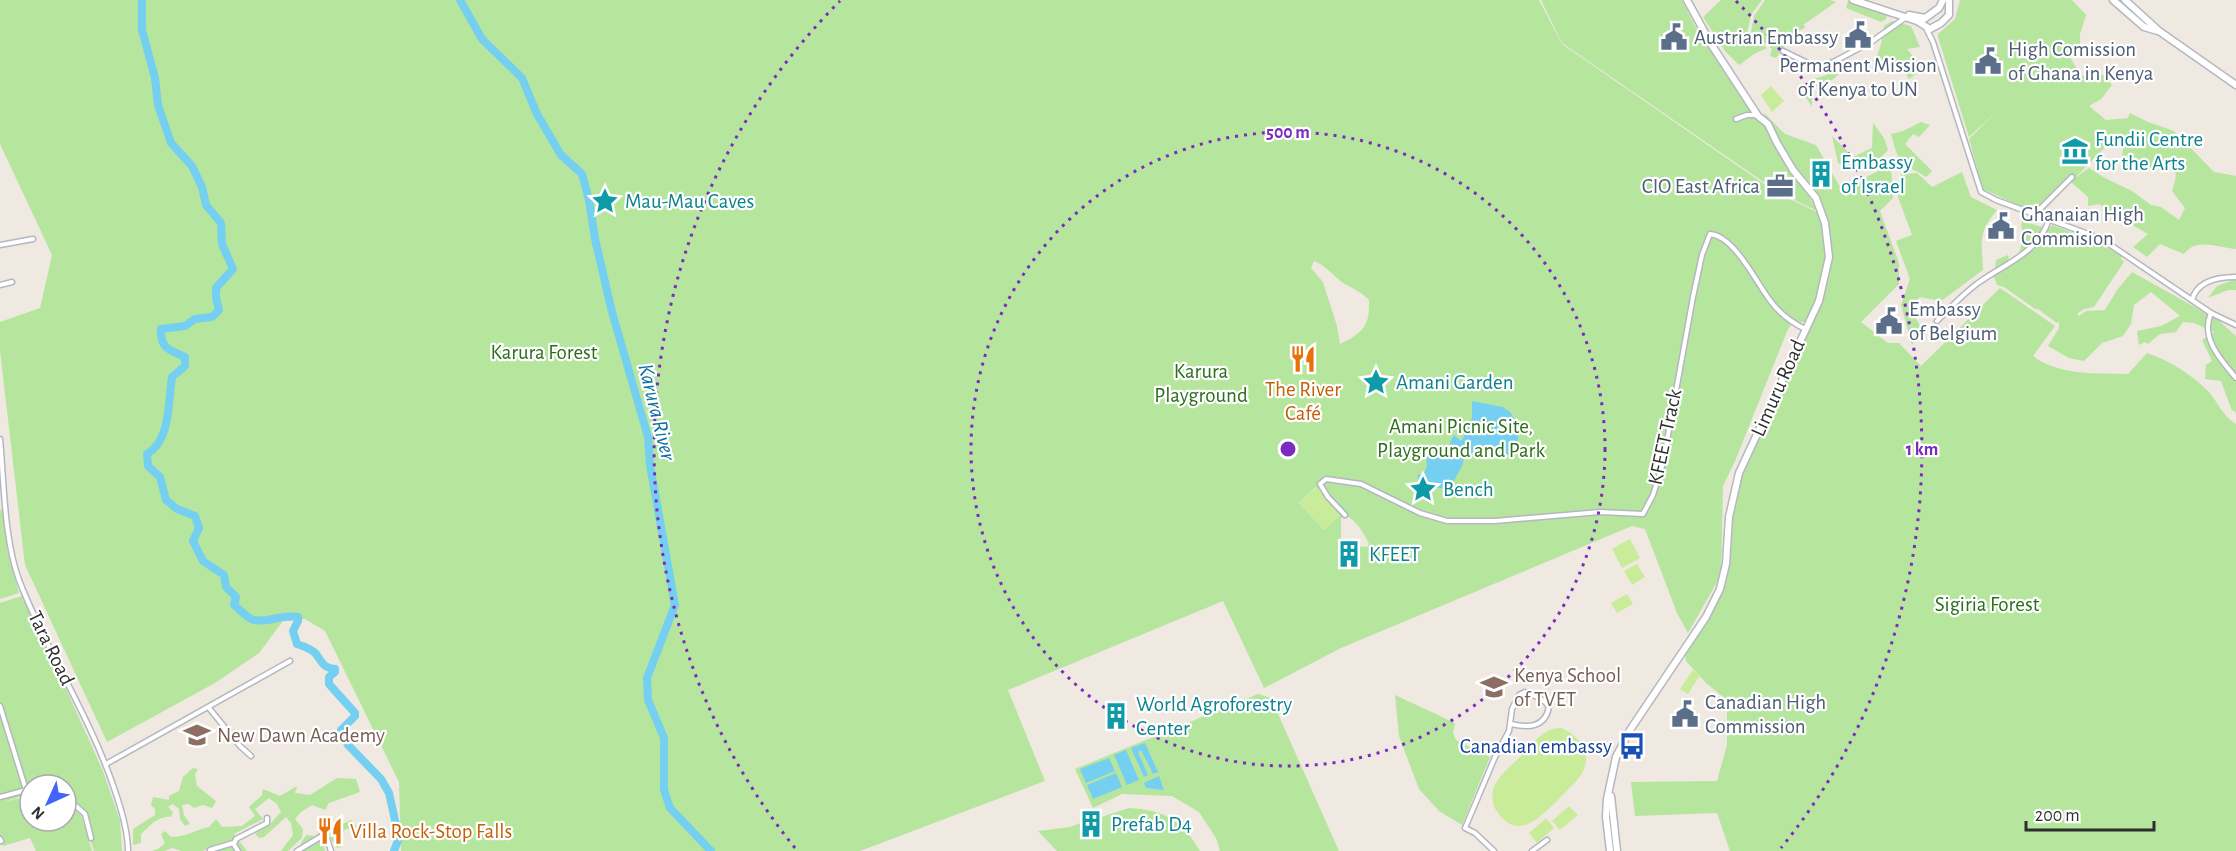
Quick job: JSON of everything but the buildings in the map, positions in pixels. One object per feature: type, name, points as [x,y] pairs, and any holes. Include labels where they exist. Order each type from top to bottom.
[{"type":"main road","name":"Limuru Road","points":[[1610,851],[1606,817],[1616,757],[1630,730],[1716,600],[1723,583],[1729,517],[1739,473],[1818,301],[1829,257],[1825,223],[1816,198],[1793,170],[1768,124],[1758,116],[1711,44],[1688,0]]},
{"type":"main road","points":[[1853,0],[1906,18],[1941,24],[1949,15],[1949,0]]},
{"type":"main road","points":[[1860,0],[1928,23]]},
{"type":"main road","points":[[1928,23],[1943,0]]},
{"type":"main road","points":[[2113,0],[2144,27],[2159,31]]},
{"type":"main road","points":[[2125,0],[2159,31],[2236,85]]},
{"type":"main road","name":"Limuru Road","points":[[1610,786],[1617,851]]},
{"type":"street","points":[[1783,51],[1820,69],[1871,42],[1906,18]]},
{"type":"street","points":[[1928,23],[1979,189],[1996,200],[2091,235],[2109,244],[2209,311],[2236,325]]},
{"type":"street","points":[[1736,119],[1747,115],[1758,116]]},
{"type":"street","points":[[2035,214],[2072,177]]},
{"type":"street","points":[[1937,321],[1972,288],[2020,258],[2036,241],[2047,226],[2049,219]]},
{"type":"street","name":"KFEET Track","points":[[1345,515],[1328,497],[1320,484],[1322,481],[1326,479],[1361,484],[1420,513],[1447,521],[1495,521],[1600,513],[1643,514],[1653,495],[1663,463],[1692,297],[1710,234],[1728,241],[1760,284],[1768,299],[1789,320],[1805,329]]},
{"type":"street","points":[[0,245],[33,239]]},
{"type":"street","points":[[2192,300],[2194,293],[2202,285],[2216,278],[2236,277]]},
{"type":"street","points":[[0,285],[12,282]]},
{"type":"street","points":[[2209,311],[2208,334],[2211,343],[2236,378]]},
{"type":"street","name":"Tara Road","points":[[0,439],[12,548],[19,578],[30,606],[106,764],[121,810],[128,851]]},
{"type":"street","points":[[106,764],[290,661]]},
{"type":"street","points":[[1494,851],[1475,833],[1466,828],[1511,724],[1512,709],[1516,699],[1522,693],[1537,697],[1546,702],[1549,707],[1545,717],[1532,727],[1511,724]]},
{"type":"street","points":[[0,706],[23,773]]},
{"type":"street","points":[[209,708],[237,742],[252,756]]},
{"type":"street","points":[[0,797],[18,792]]},
{"type":"street","points":[[78,808],[85,814],[91,838]]},
{"type":"street","points":[[210,850],[234,844],[236,840],[267,823],[267,819]]},
{"type":"street","points":[[297,851],[322,836],[326,837],[331,851]]},
{"type":"street","points":[[1532,851],[1547,840]]},
{"type":"street","points":[[234,844],[238,851]]},
{"type":"green space","name":"Karura Forest","points":[[0,0],[1539,0],[1562,44],[1777,193],[1821,214],[1826,235],[1826,225],[1819,205],[1786,156],[1763,112],[1785,134],[1816,145],[1846,197],[1862,179],[1891,165],[1893,198],[1880,211],[1899,263],[1899,284],[1861,322],[1888,343],[1899,343],[1921,366],[2000,288],[2055,326],[2033,356],[2043,362],[2054,367],[2079,372],[2128,374],[2147,353],[2170,363],[2199,382],[2236,424],[2236,851],[1730,851],[1717,813],[1635,816],[1631,782],[1717,781],[1727,745],[1727,700],[1706,683],[1686,661],[1684,646],[1725,579],[1729,513],[1739,472],[1807,321],[1792,324],[1788,329],[1723,486],[1721,575],[1688,633],[1677,613],[1645,529],[1632,526],[1341,648],[1264,688],[1223,601],[1008,690],[1045,781],[860,851],[401,851],[399,782],[325,631],[305,619],[283,621],[259,653],[215,683],[107,742],[25,565],[0,351],[0,322],[40,308],[52,255],[0,144]],"holes":[[[1314,261],[1369,300],[1368,316],[1363,328],[1340,344],[1337,326],[1323,282],[1311,268]],[[1316,487],[1341,514],[1324,530],[1299,503]],[[1345,515],[1356,523],[1369,544],[1367,547],[1341,544],[1341,518]]]},
{"type":"green space","points":[[1541,0],[1682,0],[1695,26],[1718,62],[1746,98],[1819,212],[1778,192],[1562,43]]},
{"type":"green space","points":[[1721,0],[1762,0],[1751,15],[1747,33],[1767,48],[1739,65],[1725,51],[1703,17]]},
{"type":"green space","points":[[1765,0],[1830,0],[1836,2],[1803,25],[1806,27],[1795,33],[1776,58],[1770,56],[1772,49],[1751,32],[1754,16]]},
{"type":"green space","points":[[1960,0],[2072,0],[2086,15],[2080,34],[2080,49],[2067,52],[2081,76],[2103,75],[2112,85],[2101,99],[2089,106],[2106,120],[2128,118],[2130,113],[2174,131],[2214,172],[2236,176],[2236,249],[2201,245],[2189,249],[2184,254],[2160,244],[2147,257],[2133,247],[2148,234],[2122,219],[2118,223],[2117,216],[2099,204],[2088,206],[2088,197],[2071,182],[2040,215],[1983,189],[1969,139],[1996,112],[1969,137],[1938,37],[1938,34],[1955,19]],"holes":[[[2111,141],[2124,143],[2121,162],[2127,171],[2139,163],[2143,171],[2171,165],[2176,177],[2172,191],[2185,208],[2179,220],[2161,207],[2151,205],[2132,191],[2089,168],[2075,178]]]},
{"type":"green space","points":[[1848,1],[1887,15],[1886,19],[1881,22],[1846,8]]},
{"type":"green space","points":[[1892,21],[1911,26],[1920,47],[1907,49],[1923,69],[1909,79],[1901,67],[1895,69],[1874,65],[1884,26]]},
{"type":"green space","points":[[1830,58],[1847,64],[1832,80],[1812,89],[1812,107],[1805,96],[1810,80],[1827,75]]},
{"type":"green space","points":[[1771,86],[1784,101],[1772,112],[1761,95]]},
{"type":"green space","points":[[1921,122],[1930,125],[1919,137],[1913,134],[1905,144],[1932,171],[1926,177],[1899,159],[1891,134]]},
{"type":"green space","points":[[1873,123],[1884,138],[1888,150],[1875,163],[1855,171],[1838,163],[1832,136],[1853,157],[1872,148]]},
{"type":"green space","points":[[1962,172],[1971,197],[1997,210],[1986,225],[1982,238],[1983,270],[1941,301],[1920,297],[1910,306],[1922,330],[1912,345],[1901,305],[1910,279],[1896,241],[1912,235],[1898,197],[1901,174],[1917,173],[1932,187]]},
{"type":"green space","points":[[2022,221],[2049,229],[2052,225],[2093,240],[2122,256],[2121,259],[2124,262],[2094,307],[2084,309],[2077,314],[2079,316],[2086,311],[2105,310],[2117,290],[2132,272],[2218,320],[2236,336],[2236,413],[2232,411],[2221,381],[2205,379],[2206,365],[2212,361],[2202,340],[2214,332],[2194,323],[2183,322],[2176,332],[2160,334],[2148,344],[2145,342],[2139,345],[2137,331],[2161,326],[2180,316],[2151,292],[2134,305],[2131,324],[2123,336],[2102,343],[2084,361],[2069,358],[2048,346],[2059,328],[2059,321],[2057,323],[2004,287],[1997,285],[1994,277],[1996,260],[2008,255],[2009,260],[2018,258],[2024,234]]},
{"type":"green space","points":[[2236,279],[2236,290],[2228,290],[2208,298],[2217,286]]},
{"type":"green space","points":[[1317,487],[1341,514],[1324,530],[1299,503]]},
{"type":"green space","points":[[2,509],[9,546],[7,549],[19,593],[0,599],[0,510]]},
{"type":"green space","points":[[1630,539],[1640,558],[1622,568],[1612,549]]},
{"type":"green space","points":[[1637,564],[1645,577],[1632,585],[1624,571]]},
{"type":"green space","points":[[1627,594],[1633,604],[1617,613],[1611,603]]},
{"type":"green space","points":[[22,596],[50,655],[59,668],[57,669],[103,771],[120,821],[122,851],[94,851],[82,814],[78,810],[78,773],[18,773],[18,798],[3,802],[18,799],[18,833],[78,833],[78,813],[81,815],[92,851],[36,851],[30,838],[3,846],[1,842],[0,845],[0,603]]},
{"type":"green space","points":[[1693,670],[1700,675],[1688,694],[1680,689]]},
{"type":"green space","points":[[1258,694],[1271,698],[1339,851],[1220,851],[1216,838],[1199,812],[1172,796],[1122,794],[1093,808],[1075,769]]},
{"type":"green space","points":[[1395,695],[1455,723],[1453,733],[1456,740],[1490,757],[1462,825],[1439,811],[1419,789],[1399,736]]},
{"type":"green space","points":[[1562,728],[1583,746],[1586,759],[1582,773],[1574,784],[1537,819],[1522,826],[1506,821],[1493,804],[1496,782],[1541,736],[1550,730]]},
{"type":"green space","points":[[193,768],[198,769],[195,774],[197,786],[216,801],[212,808],[203,805],[194,808],[189,804],[182,805],[184,815],[190,824],[185,826],[180,819],[179,809],[173,804],[168,807],[173,812],[171,817],[154,822],[141,834],[141,843],[133,845],[133,829],[155,815],[155,809],[151,805],[153,797],[169,800],[169,796],[179,791],[183,777]]},
{"type":"green space","points":[[337,778],[356,779],[360,792],[329,803],[325,810],[312,805],[301,812],[295,819],[303,829],[302,838],[288,851],[281,851],[293,835],[291,823],[286,817],[264,837],[259,838],[255,834],[271,823],[281,812],[277,804],[269,798],[255,809],[263,819],[234,834],[247,851],[219,851],[215,845],[203,851],[182,851],[172,848],[165,851],[152,851],[165,843],[161,834],[165,831],[171,837],[181,836],[209,827],[216,819],[222,827],[242,826],[255,816],[249,807],[262,795],[263,789],[280,796],[297,786],[295,793],[310,795]]},
{"type":"green space","points":[[1569,806],[1578,815],[1560,830],[1552,821]]},
{"type":"green space","points":[[1129,808],[1152,811],[1171,819],[1186,831],[1200,851],[1057,851],[1038,831],[1070,827]]},
{"type":"green space","points":[[1546,818],[1554,828],[1537,843],[1529,833]]},
{"type":"green space","points":[[351,820],[357,827],[346,829],[338,835],[343,846],[337,848],[331,839],[324,847],[325,851],[304,851],[301,843],[306,835],[315,836],[324,830]]},
{"type":"water","points":[[1472,401],[1503,407],[1510,412],[1519,425],[1518,442],[1504,458],[1484,453],[1464,454],[1463,463],[1451,488],[1435,488],[1418,484],[1418,475],[1424,473],[1427,466],[1426,457],[1431,453],[1437,453],[1441,448],[1445,452],[1452,449],[1450,442],[1454,435],[1461,441],[1463,438],[1472,418]]},
{"type":"water","points":[[1145,743],[1158,772],[1153,774],[1141,750],[1138,752],[1148,775],[1144,777],[1131,748]]},
{"type":"water","points":[[1126,750],[1139,780],[1127,785],[1114,755]]},
{"type":"water","points":[[1109,758],[1115,771],[1086,783],[1080,769]]},
{"type":"water","points":[[1116,773],[1122,787],[1093,799],[1087,785]]},
{"type":"water","points":[[1159,776],[1164,790],[1146,788],[1144,783]]},
{"type":"waterway","points":[[142,0],[142,30],[155,78],[158,105],[171,143],[192,166],[202,187],[206,205],[221,223],[222,244],[233,269],[216,288],[219,310],[212,317],[195,319],[185,326],[161,329],[164,344],[170,350],[185,357],[185,366],[172,377],[167,420],[160,440],[147,454],[148,466],[160,477],[166,500],[177,509],[195,516],[199,528],[193,541],[203,561],[224,575],[226,587],[236,597],[234,605],[254,620],[298,617],[293,631],[297,644],[316,654],[325,666],[335,669],[329,677],[329,684],[355,713],[355,716],[341,730],[348,745],[381,779],[389,793],[399,838],[394,851]]},
{"type":"waterway","name":"Karura River","points":[[460,0],[482,39],[522,78],[537,114],[561,155],[582,174],[612,312],[648,437],[650,465],[675,605],[647,678],[648,700],[664,738],[664,790],[670,808],[711,851]]},
{"type":"place","name":"Permanent Mission of Kenya to UN","points":[[1858,35]]},
{"type":"place","name":"Austrian Embassy","points":[[1674,37]]},
{"type":"place","name":"High Comission of Ghana in Kenya","points":[[1988,61]]},
{"type":"place","name":"Fundii Centre for the Arts","points":[[2075,151]]},
{"type":"place","name":"Embassy of Israel","points":[[1821,174]]},
{"type":"place","name":"CIO East Africa","points":[[1780,186]]},
{"type":"place","name":"Mau-Mau Caves","points":[[605,201]]},
{"type":"place","name":"Ghanaian High Commision","points":[[2001,226]]},
{"type":"place","name":"Embassy of Belgium","points":[[1889,321]]},
{"type":"place","name":"The River Café","points":[[1303,359]]},
{"type":"place","name":"Amani Garden","points":[[1376,382]]},
{"type":"place","name":"Bench","points":[[1423,489]]},
{"type":"place","name":"KFEET","points":[[1349,554]]},
{"type":"place","name":"Kenya School of TVET","points":[[1494,687]]},
{"type":"place","name":"Canadian High Commission","points":[[1685,714]]},
{"type":"place","name":"World Agroforestry Center","points":[[1116,716]]},
{"type":"place","name":"New Dawn Academy","points":[[197,735]]},
{"type":"place","name":"Canadian embassy","points":[[1632,746]]},
{"type":"place","name":"Prefab D4","points":[[1091,824]]},
{"type":"place","name":"Villa Rock-Stop Falls","points":[[330,831]]},
{"type":"park label","name":"Karura Playground","points":[[1201,383]]},
{"type":"park label","name":"Amani Picnic Site, Playground and Park","points":[[1461,438]]},
{"type":"park label","name":"Sigiria Forest","points":[[1987,604]]}]
